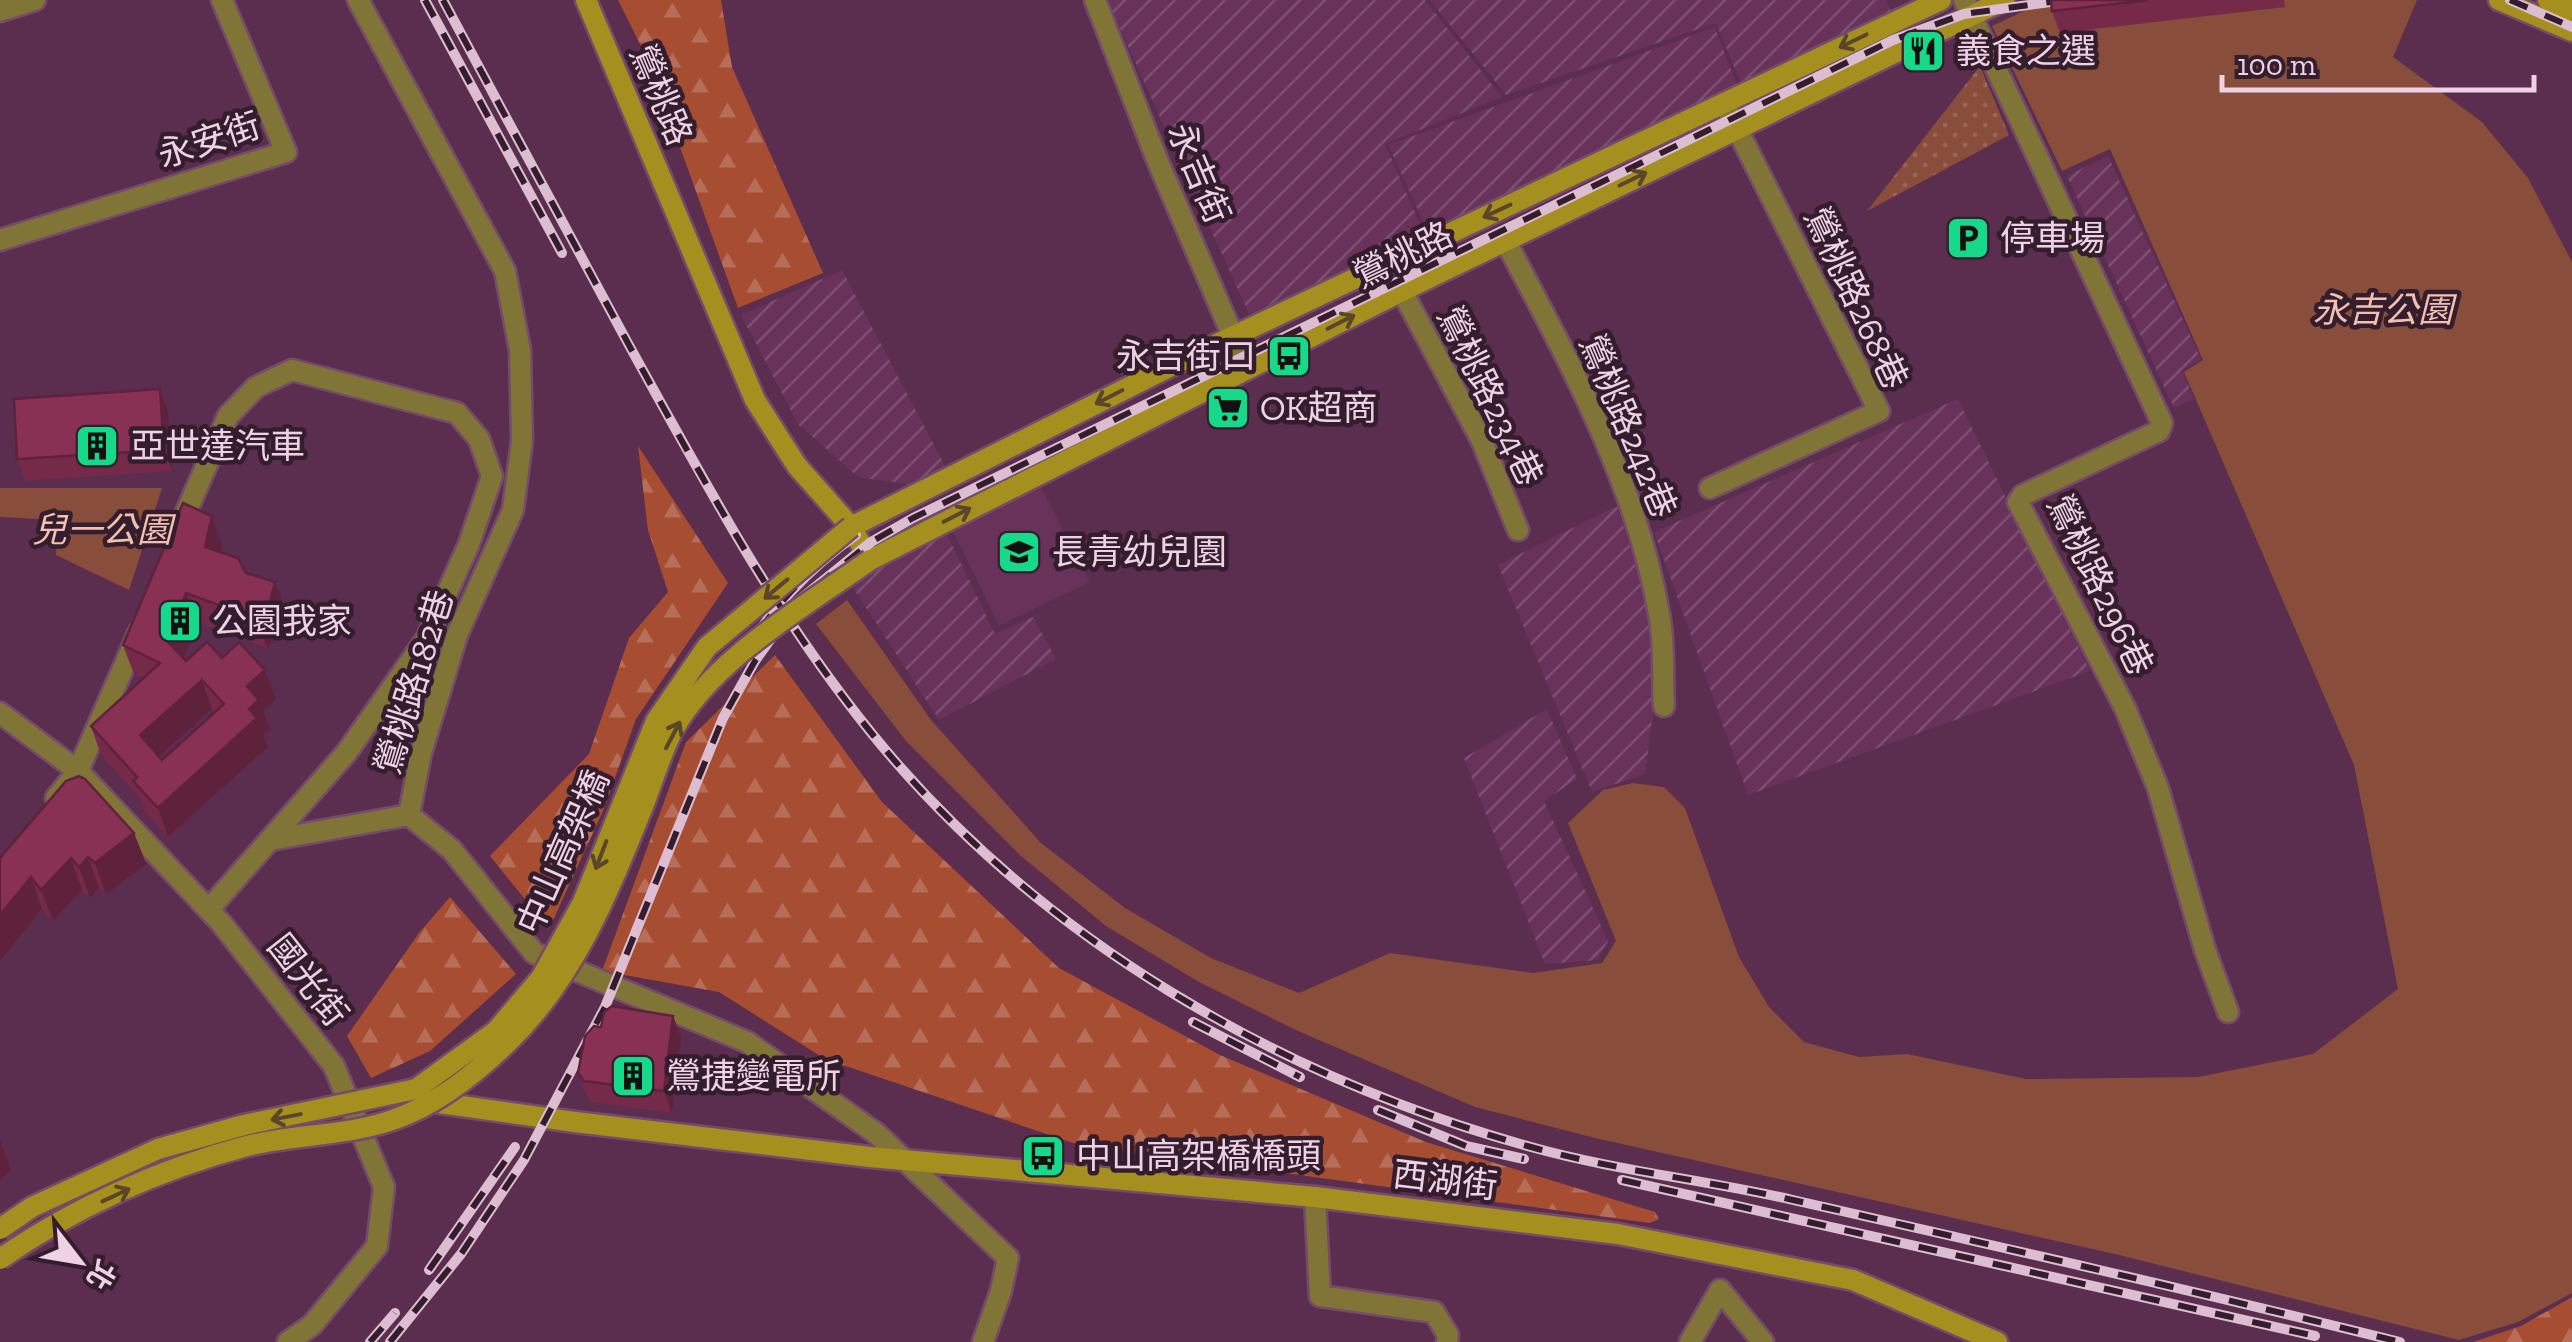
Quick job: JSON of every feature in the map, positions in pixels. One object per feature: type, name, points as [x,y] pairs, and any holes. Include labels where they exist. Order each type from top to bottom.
[{"type":"street","points":[[0,11],[34,0]]},
{"type":"street","name":"永安街","points":[[0,240],[286,152],[222,0]]},
{"type":"street","name":"鶯桃路182巷","points":[[358,0],[505,271],[520,350],[522,440],[513,510],[457,635],[422,753],[409,815],[452,850],[534,953],[747,1042],[878,1134],[1008,1258],[1001,1292],[982,1342]]},
{"type":"street","name":"鶯桃路","points":[[586,0],[754,400],[797,466],[851,527],[870,560],[1402,291],[1737,129],[1967,7],[2004,0]]},
{"type":"street","name":"永吉街","points":[[1095,0],[1158,162],[1247,369]]},
{"type":"street","name":"鶯桃路","points":[[851,527],[1143,380],[1724,103],[1899,9],[1942,0]]},
{"type":"street","points":[[2498,0],[2572,31]]},
{"type":"street","points":[[2548,0],[2572,10]]},
{"type":"street","name":"鶯桃路296巷","points":[[1967,7],[2162,423],[2159,430],[2023,496],[2018,502],[2125,708],[2158,788],[2205,950],[2228,1012]]},
{"type":"street","name":"鶯桃路268巷","points":[[1710,488],[1878,412],[1724,103]]},
{"type":"street","name":"鶯桃路242巷","points":[[1506,240],[1571,367],[1634,509],[1660,617],[1664,706]]},
{"type":"street","name":"鶯桃路234巷","points":[[1402,291],[1482,441],[1518,530]]},
{"type":"street","points":[[172,547],[228,416],[256,386],[292,370],[457,413],[478,439],[492,476],[428,638],[347,752],[209,910]]},
{"type":"street","name":"中山高架橋","points":[[0,1229],[32,1207],[158,1149],[244,1125],[416,1088],[496,1030],[541,978],[582,902],[656,720],[706,647],[851,527]]},
{"type":"street","name":"中山高架橋","points":[[0,1258],[43,1229],[164,1173],[248,1146],[393,1120],[434,1102],[508,1042],[558,982],[602,910],[673,731],[726,664],[870,560]]},
{"type":"street","points":[[45,811],[78,771],[146,615]]},
{"type":"street","name":"國光街","points":[[0,713],[78,771],[209,910],[334,1066],[384,1187],[377,1246],[312,1325],[288,1342]]},
{"type":"street","points":[[270,840],[409,815]]},
{"type":"street","points":[[416,1088],[434,1102]]},
{"type":"street","name":"西湖街","points":[[434,1102],[870,1157],[1315,1197],[1618,1234],[1854,1280],[1997,1342]]},
{"type":"street","points":[[1315,1197],[1320,1296],[1434,1312],[1448,1335],[1447,1342]]},
{"type":"street","points":[[1690,1342],[1720,1290],[1763,1342]]},
{"type":"shaded area","points":[[1107,0],[1425,0],[1502,97],[1385,144],[1425,235],[1249,314]]},
{"type":"shaded area","points":[[1430,0],[1886,0],[1894,18],[1741,84],[1716,23],[1506,95]]},
{"type":"shaded area","points":[[1715,27],[1737,85],[1429,234],[1388,145]]},
{"type":"shaded area","points":[[2108,156],[2201,359],[2182,370],[2194,399],[2174,408],[2067,176]]},
{"type":"shaded area","points":[[842,270],[945,466],[912,485],[858,477],[798,424],[741,315]]},
{"type":"shaded area","points":[[1958,399],[2090,671],[1748,795],[1654,532]]},
{"type":"shaded area","name":"長青幼兒園","points":[[1036,477],[1090,582],[999,626],[949,523]]},
{"type":"shaded area","points":[[1617,506],[1653,619],[1654,705],[1645,774],[1592,792],[1498,565]]},
{"type":"shaded area","points":[[944,528],[995,634],[1033,617],[1056,659],[939,720],[850,583]]},
{"type":"shaded area","points":[[1547,709],[1577,779],[1544,801],[1608,941],[1597,960],[1545,964],[1464,758]]},
{"type":"green space","points":[[618,0],[721,0],[732,67],[823,273],[738,308],[650,64]]},
{"type":"green space","name":"永吉公園","points":[[2047,0],[2417,0],[2393,57],[2482,122],[2528,178],[2572,262],[2572,1293],[2518,1322],[2459,1340],[2115,1254],[1595,1138],[1475,1107],[1298,1031],[1199,982],[1106,926],[1021,856],[906,741],[816,624],[847,600],[931,720],[1041,843],[1125,908],[1211,958],[1299,993],[1390,953],[1533,973],[1602,963],[1616,941],[1568,823],[1603,790],[1633,783],[1664,787],[1685,808],[1739,957],[1769,1007],[1804,1042],[1859,1057],[1907,1054],[2026,1079],[2198,1077],[2313,1054],[2398,989],[2354,765],[2184,372],[2203,360],[2110,149],[2062,171],[1992,26]]},
{"type":"green space","points":[[1980,66],[2009,135],[1867,211]]},
{"type":"green space","points":[[638,446],[728,583],[636,719],[603,811],[549,929],[490,856],[589,754],[629,638],[668,592],[648,530]]},
{"type":"green space","name":"兒一公園","points":[[0,488],[162,488],[129,590],[56,555],[58,520],[0,517]]},
{"type":"green space","points":[[775,655],[882,802],[1059,968],[1220,1055],[1426,1142],[1655,1212],[1659,1219],[1650,1223],[1079,1145],[825,1059],[719,992],[602,971],[686,742]]},
{"type":"green space","points":[[450,897],[516,974],[430,1051],[371,1078],[347,1036],[419,933]]},
{"type":"green space","points":[[2572,1297],[2572,1342],[2473,1342],[2521,1326]]},
{"type":"building","points":[[2051,0],[2149,0],[2052,11]]},
{"type":"building","name":"亞世達汽車","points":[[160,389],[164,450],[17,459],[14,399]]},
{"type":"building","points":[[183,503],[212,516],[205,547],[238,558],[246,573],[275,582],[269,606],[257,619],[186,593],[168,642],[186,661],[207,642],[222,658],[239,642],[265,670],[247,686],[259,700],[249,709],[257,718],[158,808],[133,781],[137,777],[91,726],[160,663],[123,645]],"holes":[[[202,680],[224,704],[162,760],[140,735]]]},
{"type":"building","points":[[79,776],[134,833],[95,863],[88,857],[79,867],[71,858],[41,890],[31,877],[0,915],[0,858],[66,781]]},
{"type":"building","name":"鶯捷變電所","points":[[612,1006],[673,1016],[664,1091],[584,1081],[578,1073],[585,1036],[594,1026],[601,1027],[604,1012]]},
{"type":"railway","points":[[425,0],[562,253]]},
{"type":"railway","points":[[443,0],[686,447],[743,547],[805,643],[873,735],[939,808],[1011,876],[1088,937],[1170,992],[1256,1040],[1437,1118],[1596,1163],[1793,1200],[2400,1342]]},
{"type":"railway","points":[[390,1342],[461,1254],[524,1160],[605,1007],[723,718],[755,661],[798,601],[871,542],[913,518],[1893,40],[1964,14],[2065,0]]},
{"type":"railway","points":[[2510,0],[2572,27]]},
{"type":"railway","points":[[738,662],[791,592],[856,535]]},
{"type":"railway","points":[[1193,1022],[1300,1077]]},
{"type":"railway","points":[[1378,1110],[1466,1146],[1524,1159]]},
{"type":"railway","points":[[429,1270],[515,1147]]},
{"type":"railway","points":[[1622,1180],[2315,1336]]},
{"type":"railway","points":[[370,1342],[395,1313]]},
{"type":"place","name":"義食之選","points":[[1923,51]]},
{"type":"place","name":"停車場","points":[[1968,238]]},
{"type":"place","name":"永吉街口","points":[[1289,356]]},
{"type":"place","name":"OK超商","points":[[1228,408]]},
{"type":"place","name":"亞世達汽車","points":[[97,446]]},
{"type":"place","name":"長青幼兒園","points":[[1019,552]]},
{"type":"place","name":"公園我家","points":[[180,621]]},
{"type":"place","name":"鶯捷變電所","points":[[633,1076]]},
{"type":"place","name":"中山高架橋橋頭","points":[[1043,1156]]}]
